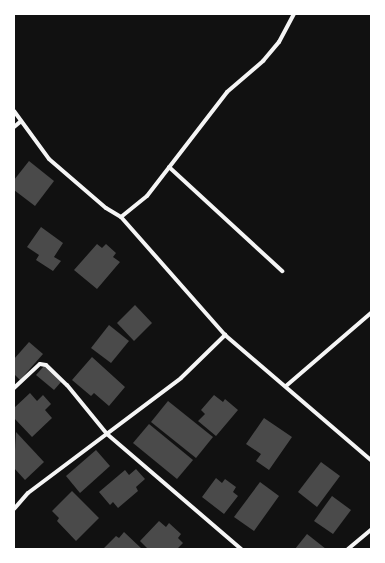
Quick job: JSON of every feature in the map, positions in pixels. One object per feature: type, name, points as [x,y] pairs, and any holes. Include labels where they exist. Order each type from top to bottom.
[{"type":"street","points":[[121,217],[147,196],[227,92],[263,61],[279,42],[294,14]]},
{"type":"street","points":[[14,111],[20,122],[49,159],[106,208],[121,217],[225,335],[371,460]]},
{"type":"street","points":[[14,127],[20,122]]},
{"type":"street","points":[[169,167],[282,271]]},
{"type":"street","points":[[286,386],[371,313]]},
{"type":"street","points":[[14,509],[28,493],[181,378],[225,335]]},
{"type":"street","points":[[14,388],[40,364],[46,365],[68,385],[107,434],[241,549]]},
{"type":"street","points":[[348,549],[371,530]]},
{"type":"building","points":[[29,161],[54,181],[35,206],[14,190],[14,180]]},
{"type":"building","points":[[41,227],[63,243],[54,257],[61,261],[53,271],[36,260],[39,255],[27,247]]},
{"type":"building","points":[[97,244],[102,248],[106,244],[116,253],[113,257],[120,262],[97,289],[74,270]]},
{"type":"building","points":[[135,305],[152,323],[134,341],[117,323]]},
{"type":"building","points":[[109,325],[129,341],[111,363],[91,348]]},
{"type":"building","points":[[29,342],[43,354],[20,380],[14,374],[14,359]]},
{"type":"building","points":[[92,357],[125,387],[109,406],[94,393],[91,396],[72,380]]},
{"type":"building","points":[[44,366],[61,382],[54,390],[36,375]]},
{"type":"building","points":[[30,393],[37,401],[43,395],[51,404],[45,410],[52,418],[32,437],[14,418],[14,408]]},
{"type":"building","points":[[214,395],[223,402],[225,399],[238,410],[216,436],[198,421],[205,414],[201,410]]},
{"type":"building","points":[[168,401],[213,437],[196,458],[151,422]]},
{"type":"building","points":[[264,418],[292,437],[269,470],[256,461],[261,454],[246,444]]},
{"type":"building","points":[[149,424],[193,460],[177,479],[133,443]]},
{"type":"building","points":[[16,432],[44,462],[25,480],[14,468]]},
{"type":"building","points":[[96,450],[110,466],[80,493],[66,476]]},
{"type":"building","points":[[321,462],[340,476],[317,507],[298,492]]},
{"type":"building","points":[[136,469],[145,479],[136,487],[138,491],[118,508],[113,502],[110,505],[99,492],[125,470],[129,475]]},
{"type":"building","points":[[216,478],[222,483],[225,479],[236,487],[233,492],[238,496],[224,514],[202,497]]},
{"type":"building","points":[[260,482],[279,496],[254,531],[234,517]]},
{"type":"building","points":[[72,491],[99,518],[76,541],[57,521],[59,518],[52,511]]},
{"type":"building","points":[[332,496],[351,510],[333,534],[314,521]]},
{"type":"building","points":[[159,521],[166,527],[169,523],[181,534],[178,538],[183,543],[177,549],[148,549],[140,541]]},
{"type":"building","points":[[124,532],[142,549],[103,549],[116,536],[119,538]]},
{"type":"building","points":[[307,534],[326,549],[295,549]]}]
